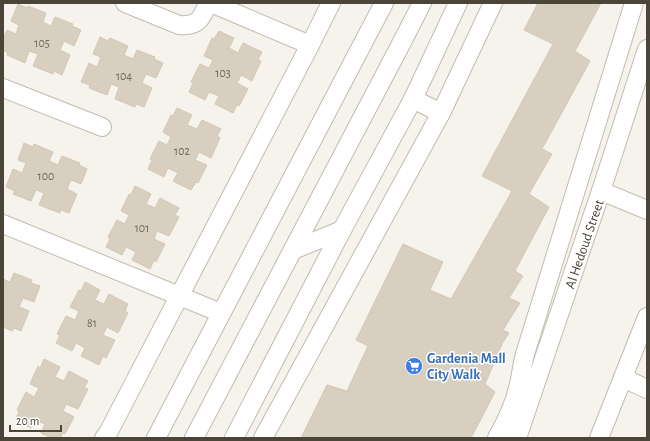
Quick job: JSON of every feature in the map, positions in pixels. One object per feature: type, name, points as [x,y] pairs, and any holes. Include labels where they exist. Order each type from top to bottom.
[{"type":"street","points":[[125,3],[179,25],[186,26],[199,20],[209,3],[310,45]]},
{"type":"street","points":[[104,438],[180,296],[331,3]]},
{"type":"street","points":[[156,438],[384,3]]},
{"type":"street","points":[[194,438],[422,3]]},
{"type":"street","points":[[234,438],[342,230],[413,99],[458,3]]},
{"type":"street","points":[[263,438],[441,113],[493,3]]},
{"type":"street","points":[[497,438],[506,423],[515,400],[525,354],[634,3]]},
{"type":"street","name":"Al Hedoud Street","points":[[517,438],[602,191],[647,48]]},
{"type":"street","points":[[3,88],[102,127]]},
{"type":"street","points":[[413,99],[441,113]]},
{"type":"street","points":[[602,191],[647,210]]},
{"type":"street","points":[[3,224],[221,313]]},
{"type":"street","points":[[293,250],[342,230]]},
{"type":"street","points":[[599,438],[647,317]]},
{"type":"street","points":[[623,378],[647,389]]},
{"type":"building","points":[[538,3],[601,3],[575,51],[590,61],[542,149],[552,154],[529,194],[549,207],[515,271],[523,276],[509,298],[520,303],[503,330],[509,333],[502,344],[485,384],[495,392],[471,438],[301,438],[327,385],[347,391],[368,346],[356,340],[403,244],[443,262],[430,290],[451,299],[512,191],[482,176],[553,44],[524,30]]},
{"type":"building","points":[[18,4],[46,13],[43,22],[51,26],[55,17],[73,24],[72,26],[81,30],[74,46],[64,41],[60,50],[70,55],[62,75],[54,71],[53,74],[33,66],[38,54],[29,51],[25,63],[7,55],[8,53],[3,50],[3,39],[7,30],[16,34],[19,25],[11,21]]},
{"type":"building","points":[[219,31],[234,38],[229,48],[238,53],[243,43],[262,52],[258,60],[261,61],[252,81],[241,75],[237,83],[248,89],[239,106],[237,105],[233,113],[215,104],[219,96],[209,92],[205,100],[189,92],[193,83],[191,82],[200,64],[209,68],[213,60],[204,56],[212,38],[214,39]]},
{"type":"building","points":[[100,37],[108,41],[110,38],[128,46],[124,55],[133,59],[137,50],[155,57],[154,59],[163,63],[156,78],[146,74],[142,83],[152,88],[144,107],[136,104],[135,107],[115,99],[119,87],[111,84],[107,95],[89,88],[90,85],[81,82],[89,63],[97,67],[101,57],[93,54]]},
{"type":"building","points":[[177,108],[192,115],[187,125],[197,129],[202,120],[221,129],[217,136],[220,138],[211,158],[199,152],[195,160],[207,165],[198,183],[196,182],[191,190],[173,181],[178,173],[168,168],[164,177],[148,169],[152,160],[150,159],[159,141],[167,145],[171,137],[163,132],[171,115],[173,116]]},
{"type":"building","points":[[24,143],[33,147],[34,144],[53,152],[49,161],[58,165],[62,156],[80,163],[79,165],[87,169],[81,184],[71,180],[67,189],[77,194],[69,213],[61,210],[60,213],[39,205],[44,193],[36,190],[31,201],[13,194],[15,191],[6,187],[13,169],[22,173],[26,163],[18,160]]},
{"type":"building","points":[[135,186],[151,194],[146,204],[155,208],[160,198],[179,208],[175,215],[179,217],[169,236],[157,231],[154,239],[165,244],[156,262],[154,260],[150,269],[132,260],[136,252],[126,247],[122,255],[106,247],[110,239],[108,237],[117,220],[125,224],[129,215],[121,211],[129,194],[131,195]]},
{"type":"building","points":[[14,273],[32,280],[31,283],[40,286],[34,302],[23,298],[19,307],[29,311],[21,331],[14,328],[12,331],[3,327],[3,279],[10,282]]},
{"type":"building","points":[[85,282],[100,290],[95,300],[104,304],[109,294],[128,304],[125,311],[128,313],[118,333],[107,327],[103,335],[115,340],[106,358],[103,356],[99,365],[81,356],[85,348],[76,343],[72,351],[56,343],[60,335],[57,334],[66,316],[75,320],[79,311],[70,307],[79,290],[81,291]]},
{"type":"building","points":[[44,359],[60,367],[55,377],[64,381],[69,371],[88,381],[84,388],[88,389],[78,409],[66,404],[63,411],[74,417],[65,434],[63,433],[60,438],[51,438],[41,433],[45,424],[35,420],[31,428],[15,420],[19,412],[17,410],[26,392],[34,397],[39,388],[30,384],[38,366],[40,368]]},
{"type":"place","name":"Gardenia Mall City Walk","points":[[414,366]]}]
